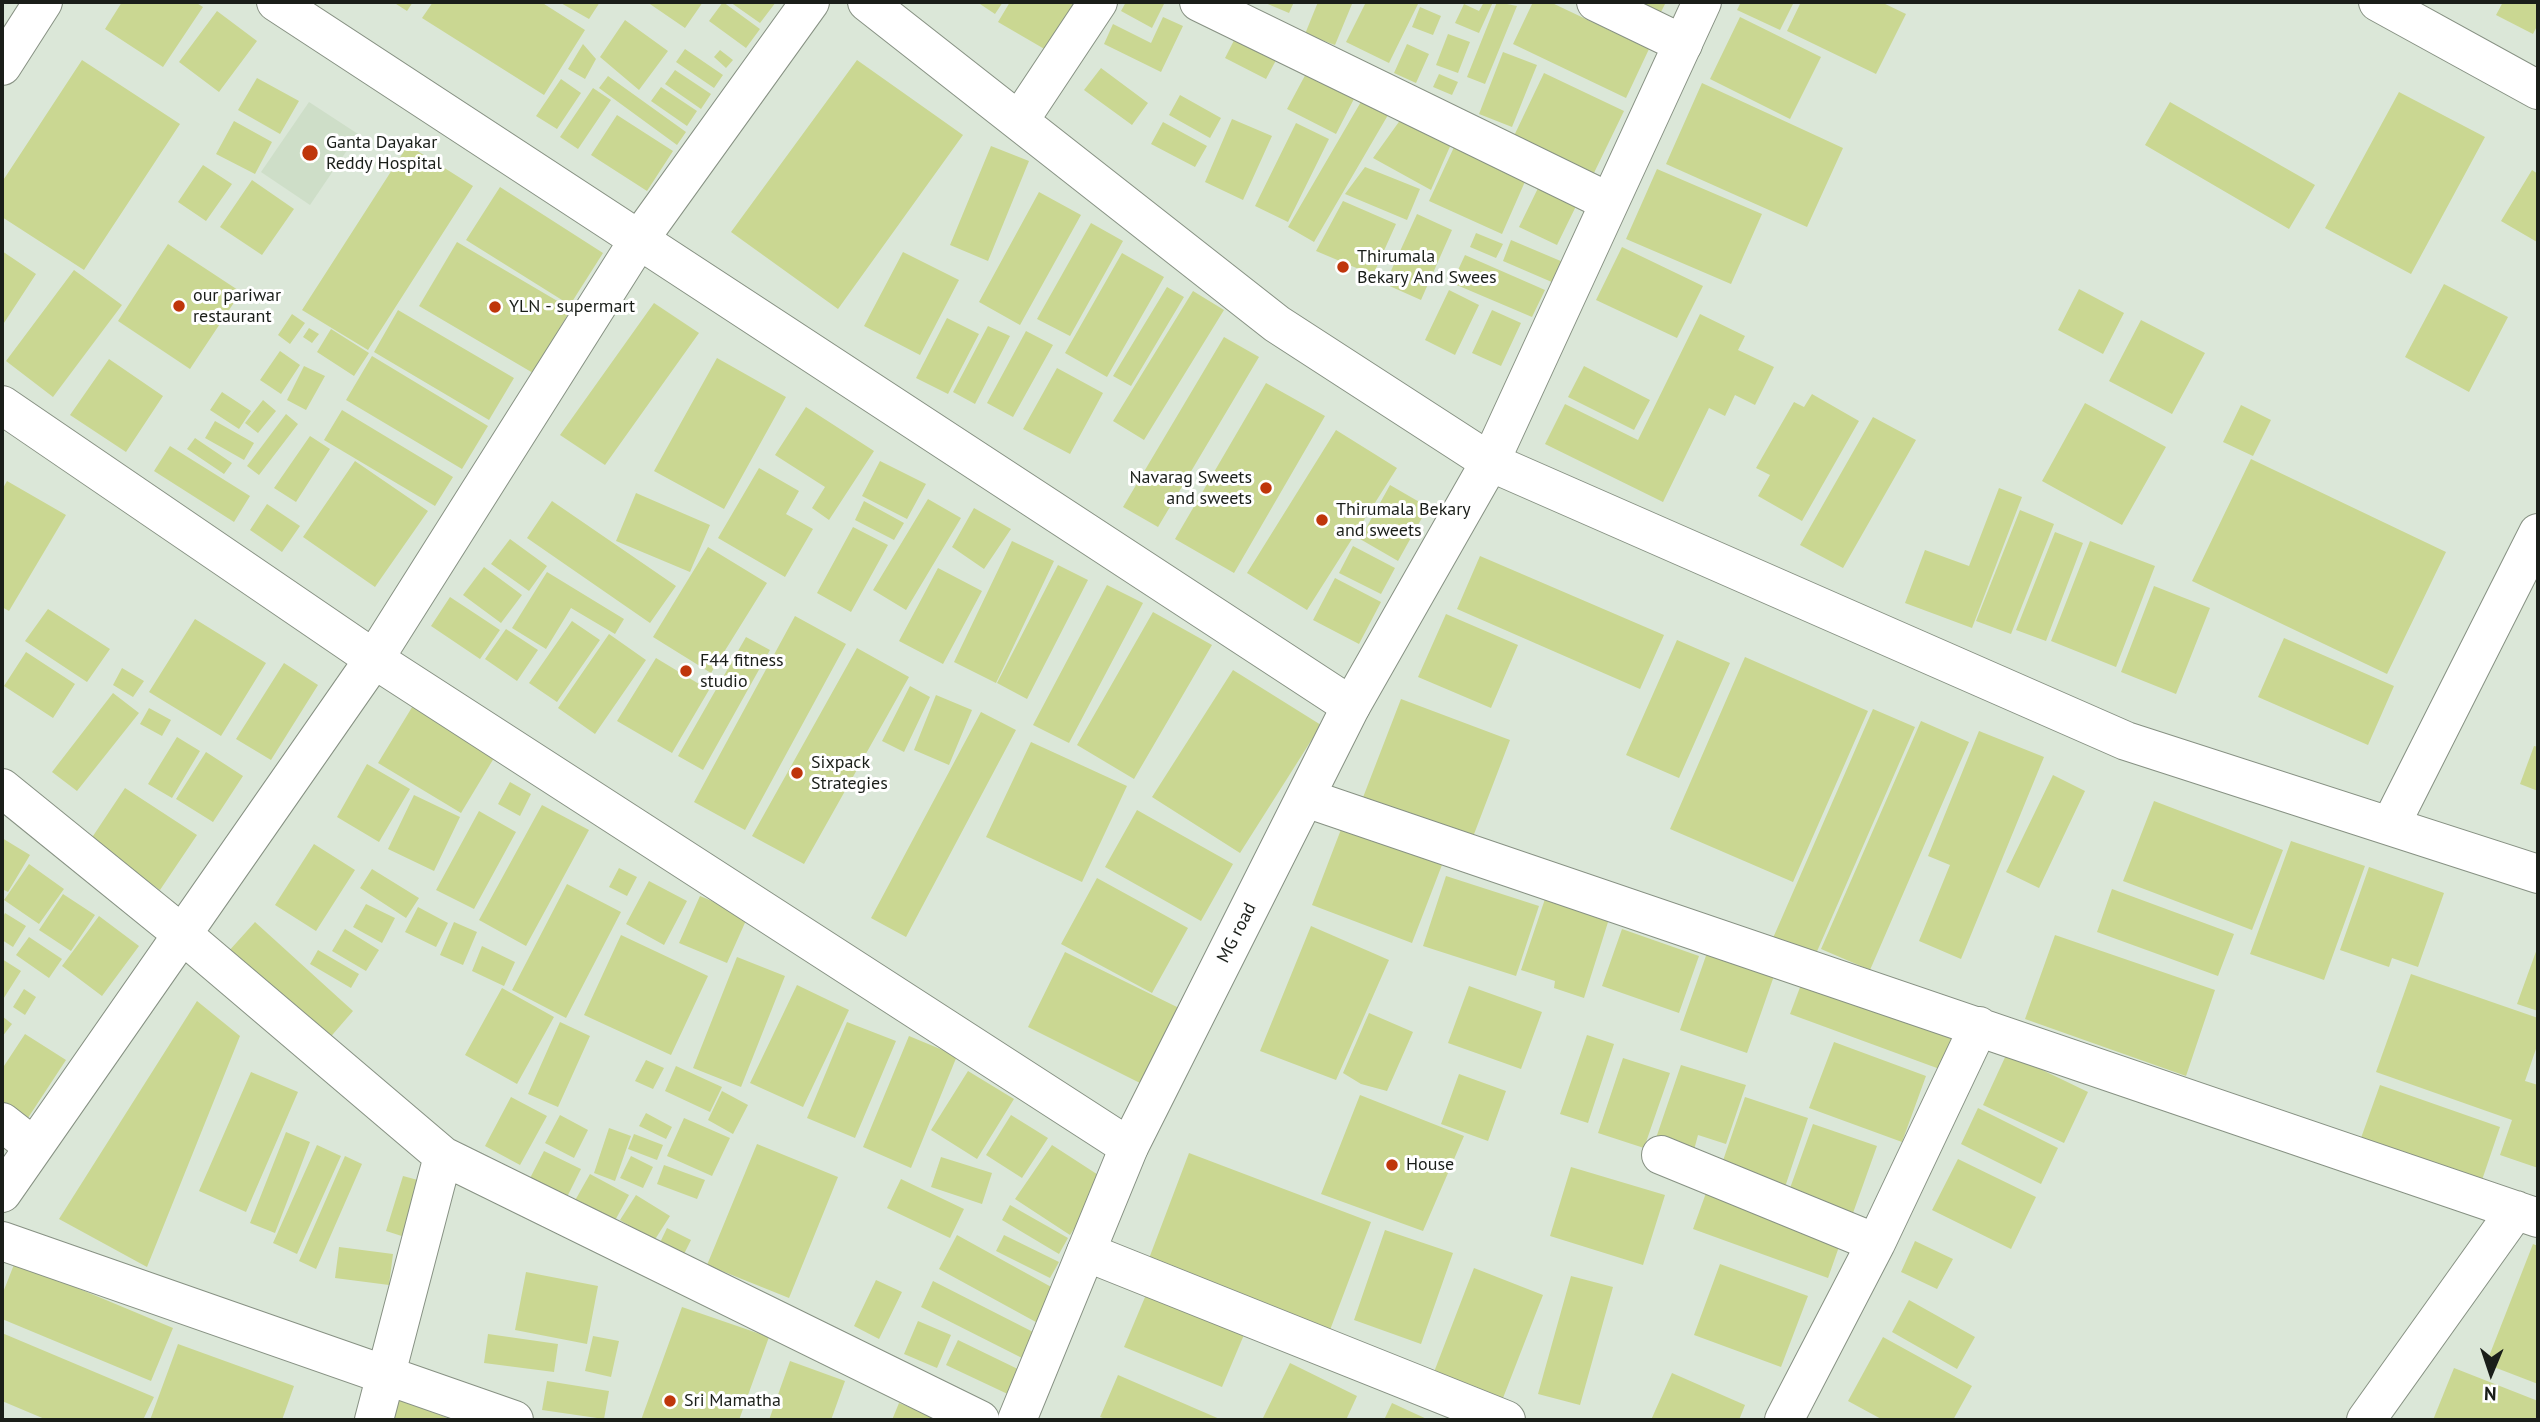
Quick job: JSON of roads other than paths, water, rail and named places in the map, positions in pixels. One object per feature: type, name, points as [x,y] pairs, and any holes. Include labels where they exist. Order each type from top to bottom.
[{"type":"street","points":[[2,65],[43,2]]},
{"type":"street","points":[[276,2],[1351,706]]},
{"type":"street","points":[[2,1193],[374,659],[638,241],[810,2]]},
{"type":"street","points":[[867,2],[1278,324],[1490,462],[2126,741],[2538,874]]},
{"type":"street","points":[[1019,121],[1098,2]]},
{"type":"street","points":[[1199,2],[1609,202]]},
{"type":"street","points":[[1596,2],[1683,44]]},
{"type":"street","name":"MG road","points":[[1017,1420],[1129,1147],[1351,706],[1490,462],[1702,2]]},
{"type":"street","points":[[2378,2],[2538,90]]},
{"type":"street","points":[[2,405],[374,659],[1129,1147]]},
{"type":"street","points":[[2389,825],[2538,533]]},
{"type":"street","points":[[2,788],[182,934],[443,1156],[980,1420]]},
{"type":"street","points":[[1306,798],[2527,1214],[2366,1420]]},
{"type":"street","points":[[1784,1420],[1876,1243],[1979,1026]]},
{"type":"street","points":[[2,1122],[34,1147]]},
{"type":"street","points":[[1661,1155],[1876,1243]]},
{"type":"street","points":[[374,1420],[443,1156]]},
{"type":"street","points":[[2,1241],[514,1420]]},
{"type":"street","points":[[1086,1252],[1506,1420]]},
{"type":"place","name":"Ganta Dayakar Reddy Hospital","points":[[310,153]]},
{"type":"place","name":"Thirumala Bekary And Swees","points":[[1343,267]]},
{"type":"place","name":"our pariwar restaurant","points":[[179,306]]},
{"type":"place","name":"YLN - supermart","points":[[495,307]]},
{"type":"place","name":"Navarag Sweets and sweets","points":[[1266,488]]},
{"type":"place","name":"Thirumala Bekary and sweets","points":[[1322,520]]},
{"type":"place","name":"F44 fitness studio","points":[[686,671]]},
{"type":"place","name":"Sixpack Strategies","points":[[797,773]]},
{"type":"place","name":"House","points":[[1392,1165]]},
{"type":"place","name":"Sri Mamatha","points":[[670,1401]]}]
